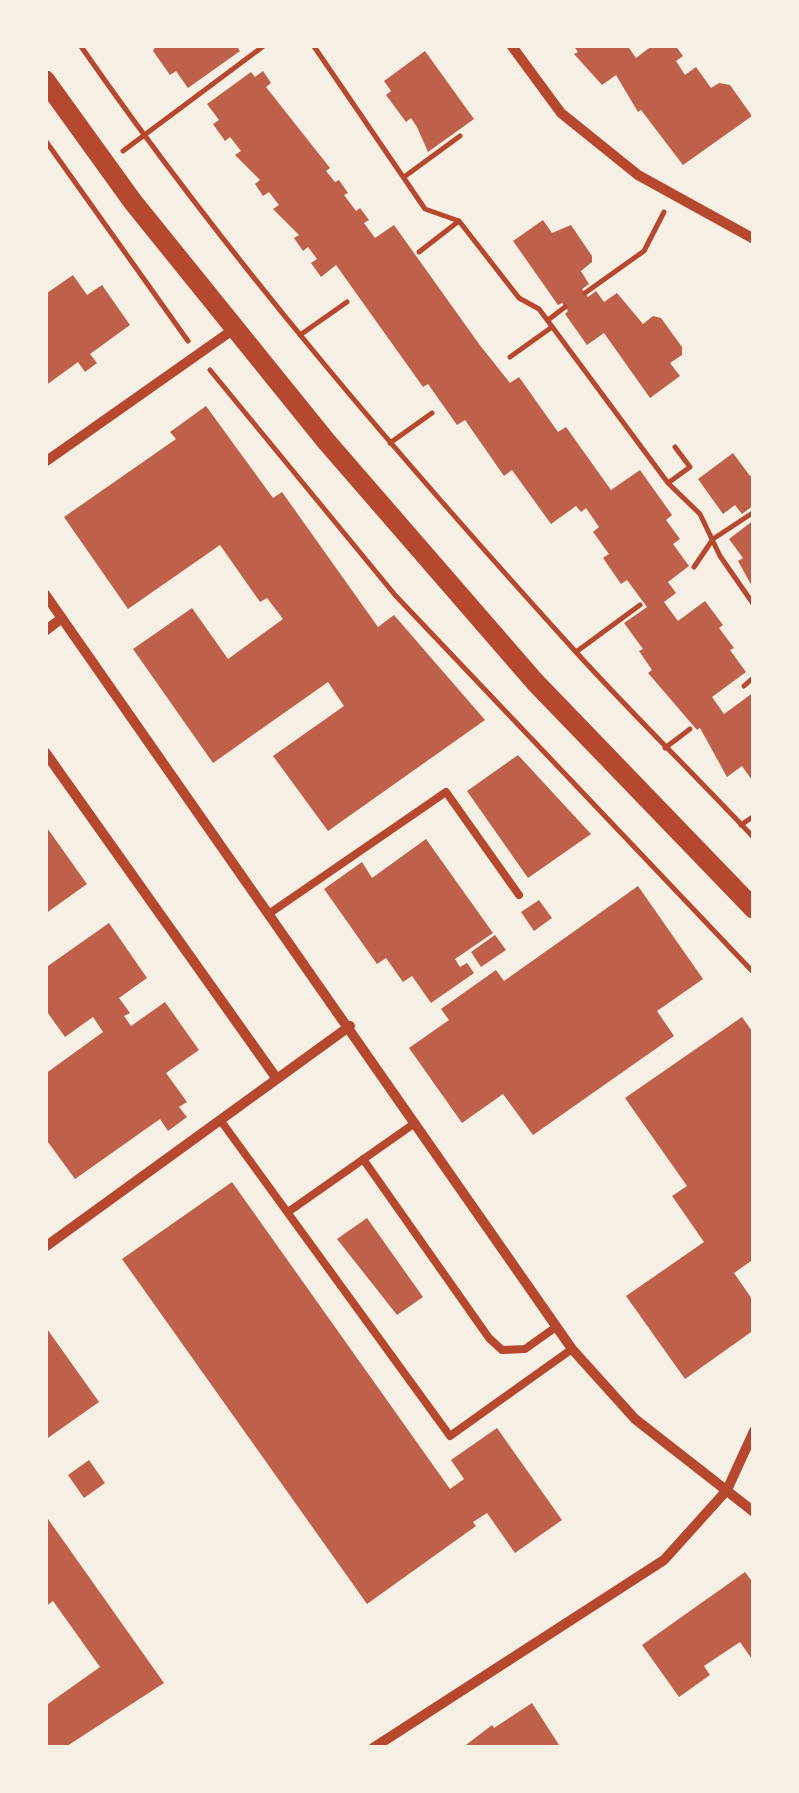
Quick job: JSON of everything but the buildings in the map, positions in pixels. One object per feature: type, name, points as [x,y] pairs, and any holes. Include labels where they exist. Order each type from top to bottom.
[{"type":"main road","points":[[45,80],[104,164],[234,329],[535,682],[754,909]]},
{"type":"street","points":[[511,45],[562,113],[638,175],[754,240]]},
{"type":"street","points":[[45,462],[234,329]]},
{"type":"street","points":[[45,594],[572,1349],[636,1419],[754,1512]]},
{"type":"street","points":[[45,631],[62,618]]},
{"type":"street","points":[[45,752],[277,1079]]},
{"type":"street","points":[[45,1247],[350,1026]]},
{"type":"street","points":[[373,1748],[664,1560],[727,1490],[754,1431]]},
{"type":"lane","points":[[270,913],[446,792],[519,896]]},
{"type":"lane","points":[[221,1120],[450,1436],[572,1349]]},
{"type":"lane","points":[[288,1212],[416,1122]]},
{"type":"lane","points":[[363,1159],[489,1338],[502,1350],[525,1349],[556,1327]]},
{"type":"path","points":[[80,45],[144,136],[390,443],[576,652],[754,838]]},
{"type":"path","points":[[104,164],[266,45]]},
{"type":"path","points":[[313,45],[425,209],[459,221],[520,298],[539,310],[668,483],[700,514],[754,605]]},
{"type":"path","points":[[404,177],[460,136]]},
{"type":"path","points":[[45,140],[198,354],[395,596],[754,973]]},
{"type":"path","points":[[585,293],[644,250],[672,196]]},
{"type":"path","points":[[419,252],[459,221]]},
{"type":"path","points":[[300,335],[347,302]]},
{"type":"path","points":[[510,357],[565,307]]},
{"type":"path","points":[[390,443],[432,413]]},
{"type":"path","points":[[668,483],[690,467],[675,447]]},
{"type":"path","points":[[694,566],[713,539],[754,512]]},
{"type":"path","points":[[576,652],[640,605]]},
{"type":"path","points":[[744,686],[754,677]]},
{"type":"path","points":[[665,748],[690,729]]},
{"type":"path","points":[[742,824],[754,816]]}]
